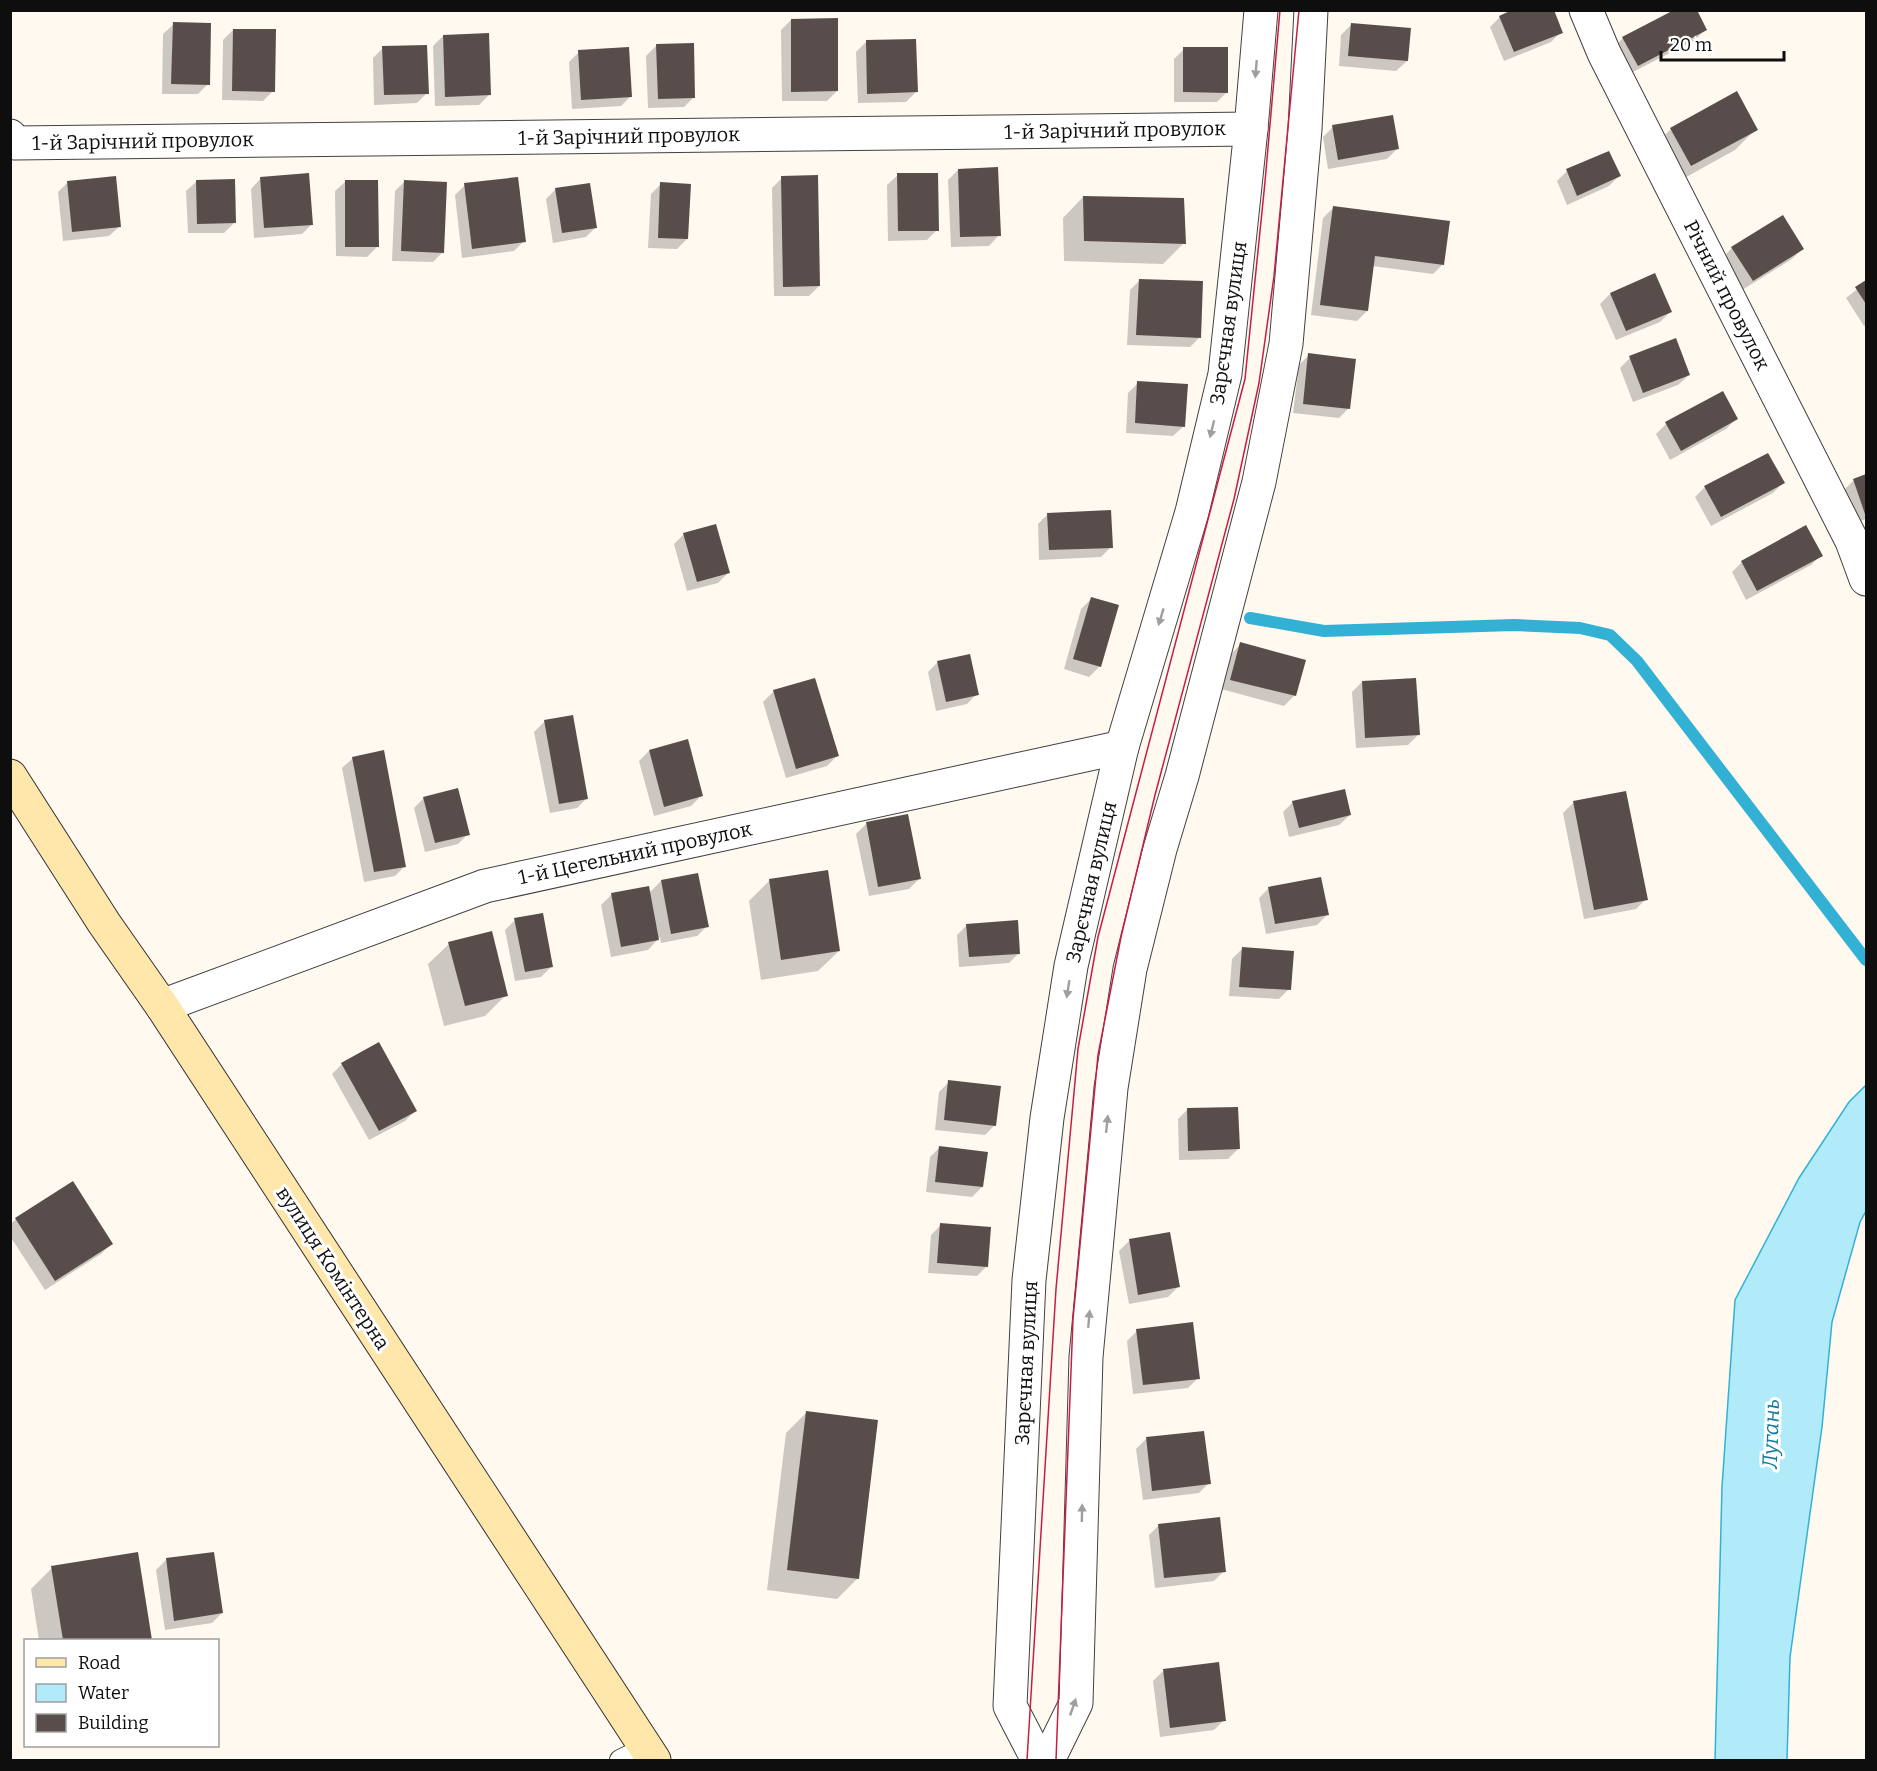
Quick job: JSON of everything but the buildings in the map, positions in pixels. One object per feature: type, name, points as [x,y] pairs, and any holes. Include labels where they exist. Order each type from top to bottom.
[{"type":"main road","name":"вулиця Комінтерна","points":[[10,776],[104,922],[162,1006],[640,1756]]},
{"type":"street","name":"Зарєчная вулиця","points":[[1038,1761],[1010,1706],[1029,1280],[1047,1118],[1071,966],[1122,747],[1192,512],[1226,374],[1261,10]]},
{"type":"street","points":[[1048,1761],[1076,1703],[1086,1356],[1111,1088],[1130,969],[1259,482],[1284,355],[1305,129],[1311,10]]},
{"type":"street","name":"Річний провулок","points":[[1586,10],[1604,53],[1852,541],[1866,579]]},
{"type":"street","name":"1-й Зарічний провулок","points":[[10,136],[14,143],[1251,129]]},
{"type":"street","name":"1-й Цегельний провулок","points":[[162,1006],[484,886],[1122,747]]},
{"type":"water","name":"Лугань","points":[[1866,1085],[1866,1211],[1860,1222],[1832,1322],[1822,1427],[1790,1657],[1787,1760],[1715,1760],[1722,1487],[1735,1300],[1799,1178],[1849,1102]]},
{"type":"waterway","points":[[1250,618],[1324,631],[1514,625],[1580,628],[1610,635],[1637,661],[1866,960]]},
{"type":"tram line","points":[[1027,1760],[1056,1289],[1078,1049],[1098,937],[1245,379],[1280,10]]},
{"type":"tram line","points":[[1056,1760],[1073,1319],[1098,1055],[1121,937],[1155,795],[1234,499],[1259,383],[1274,276],[1299,10]]}]
